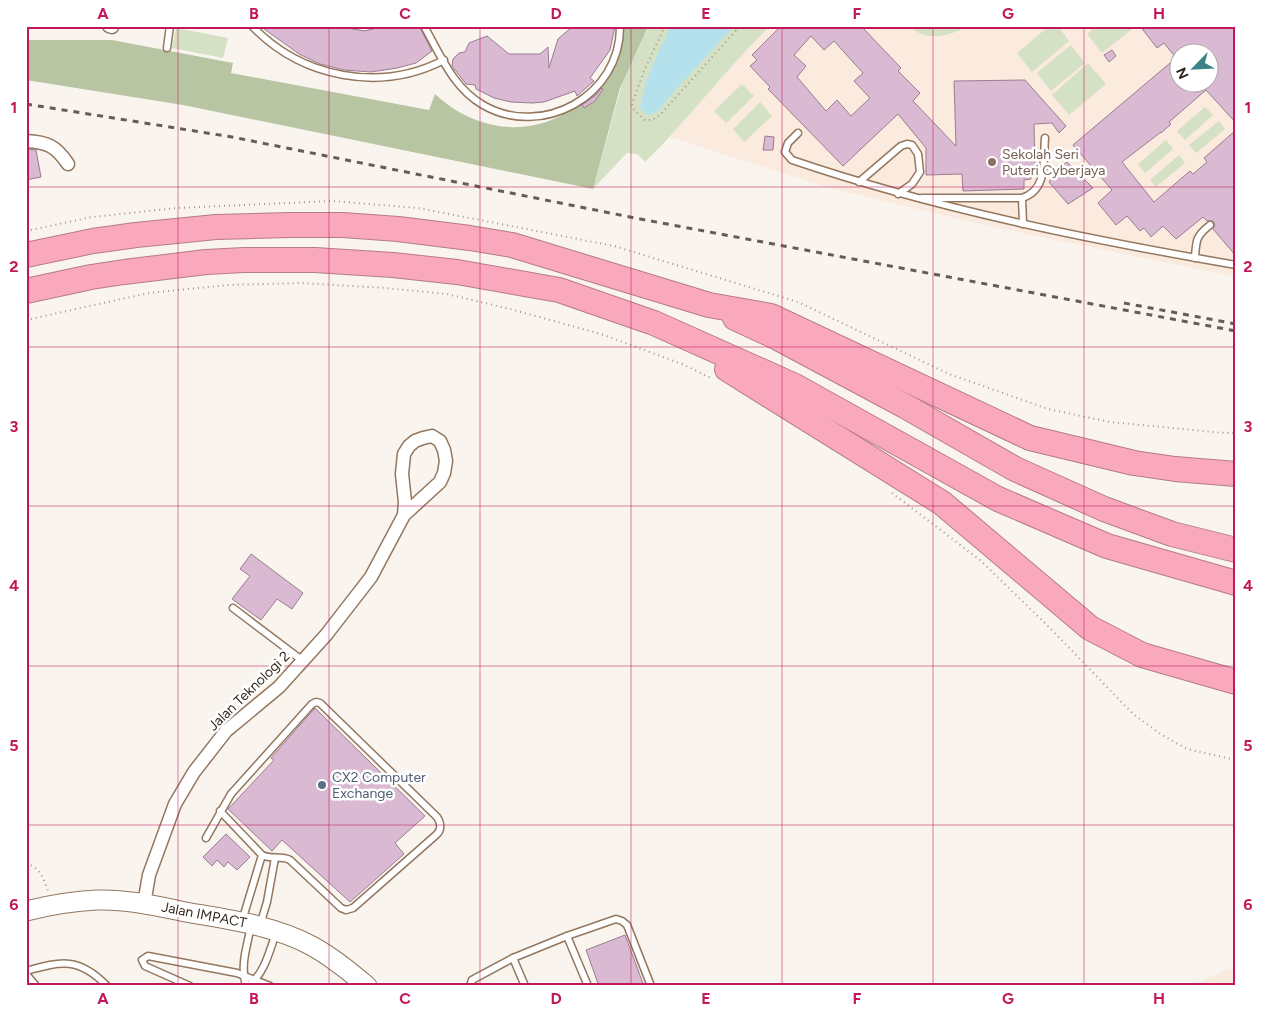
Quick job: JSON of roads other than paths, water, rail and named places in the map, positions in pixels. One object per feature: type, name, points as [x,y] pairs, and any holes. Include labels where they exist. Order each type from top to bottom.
[{"type":"highway","points":[[26,255],[119,237],[216,227],[334,225],[398,229],[512,245],[709,305],[772,316],[1030,438],[1126,461],[1175,469],[1231,473]]},
{"type":"highway","points":[[26,291],[92,277],[206,262],[244,260],[393,265],[457,272],[559,290],[654,323],[795,386],[998,499],[1107,546],[1236,583]]},
{"type":"highway","points":[[709,305],[776,337],[905,406],[1015,469],[1104,509],[1172,534],[1236,550]]},
{"type":"highway","points":[[654,323],[942,503],[1090,628],[1142,655],[1231,678]]},
{"type":"street","points":[[26,141],[41,142],[52,146],[68,164]]},
{"type":"street","name":"Jalan Teknologi 2","points":[[144,904],[149,875],[174,804],[194,772],[226,731],[279,687],[326,635],[371,577],[404,515],[432,490],[444,473],[446,461],[444,450],[440,441],[432,436],[415,442],[409,446],[404,454],[402,474],[405,502],[404,515]]},
{"type":"street","name":"Jalan IMPACT","points":[[26,911],[53,905],[98,900],[144,904],[257,926],[310,945],[337,962],[367,986]]},
{"type":"lane","points":[[167,48],[170,26]]},
{"type":"lane","points":[[252,26],[291,57],[320,69],[350,76],[381,78],[396,76],[426,69],[444,60]]},
{"type":"lane","points":[[424,26],[460,85],[492,110],[527,118],[550,115],[572,107],[591,93],[606,76],[616,54],[620,26]]},
{"type":"lane","points":[[798,133],[786,147],[785,152],[792,160],[911,198],[1023,224],[1236,265]]},
{"type":"lane","points":[[911,198],[1022,198],[1028,196],[1038,188],[1042,180],[1045,138]]},
{"type":"lane","points":[[859,182],[901,146],[912,145],[918,154],[920,172],[912,184],[898,194]]},
{"type":"lane","points":[[1022,198],[1023,224]]},
{"type":"lane","points":[[1195,258],[1197,238],[1210,225]]},
{"type":"lane","points":[[233,608],[303,661]]},
{"type":"lane","points":[[206,838],[220,812],[237,787],[312,704],[316,702],[320,703],[440,821],[440,832],[353,908],[346,910],[341,908],[290,860],[286,858],[267,858],[262,855],[220,812]]},
{"type":"lane","points":[[262,855],[257,926],[263,969],[256,980],[247,986],[243,975],[243,965],[257,926],[267,902],[276,858]]},
{"type":"lane","points":[[470,986],[472,980],[513,958],[616,919],[627,925],[651,986]]},
{"type":"lane","points":[[567,936],[588,986]]},
{"type":"lane","points":[[190,986],[145,966],[142,960],[148,956],[243,975],[270,986]]},
{"type":"lane","points":[[513,958],[525,986]]},
{"type":"lane","points":[[36,986],[26,973],[57,964],[77,964],[94,974],[106,986]]},
{"type":"water","points":[[671,26],[734,26],[657,112],[649,115],[643,112],[640,107],[642,96],[652,66]]},
{"type":"railway","points":[[26,104],[232,137],[635,218],[1236,331]]},
{"type":"railway","points":[[1124,303],[1236,324]]},
{"type":"place","name":"Sekolah Seri Puteri Cyberjaya","points":[[992,162]]},
{"type":"place","name":"CX2 Computer Exchange","points":[[322,785]]}]
